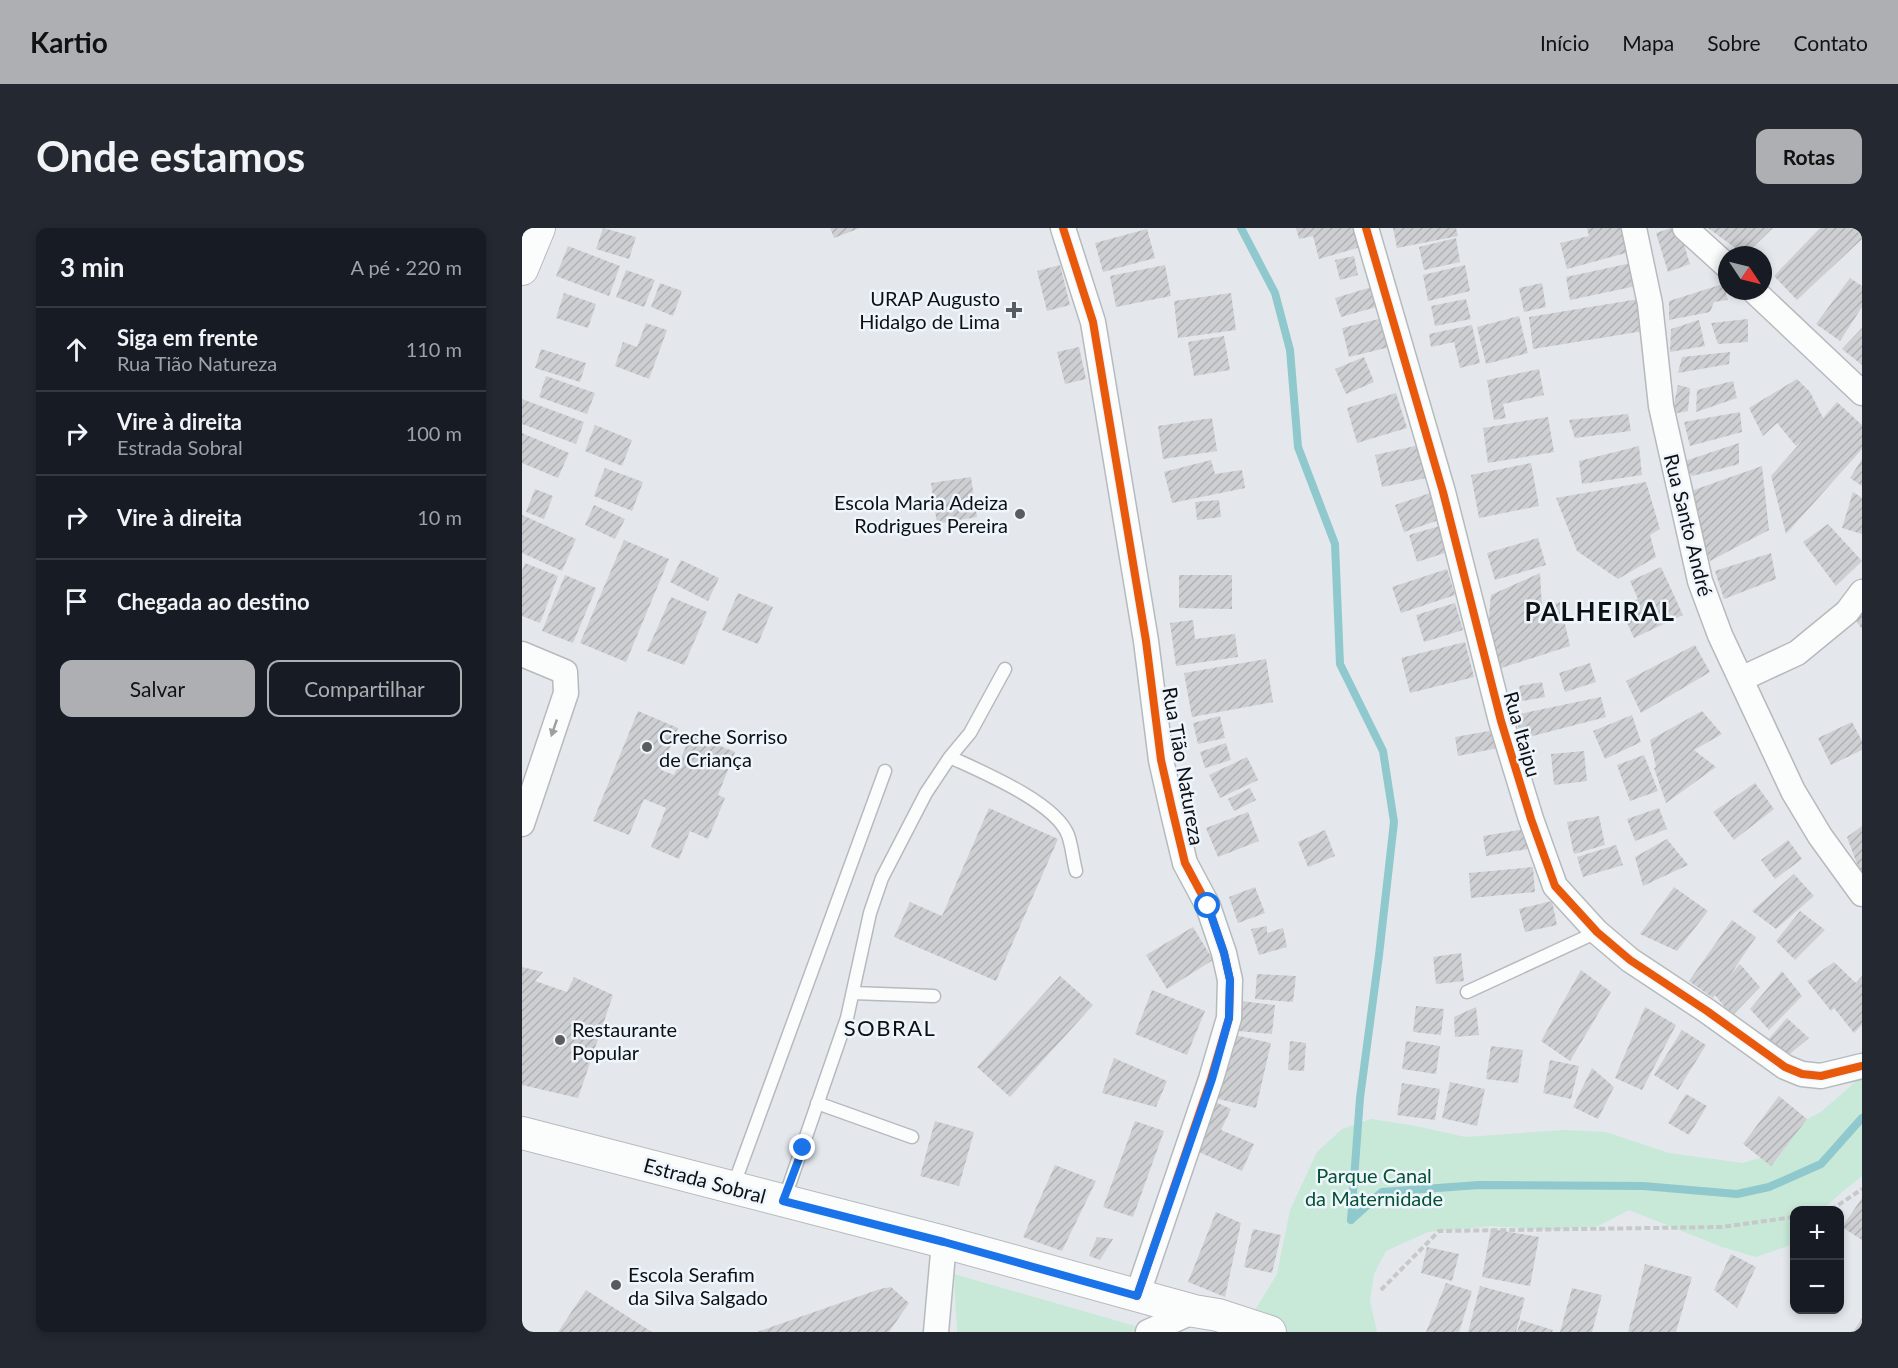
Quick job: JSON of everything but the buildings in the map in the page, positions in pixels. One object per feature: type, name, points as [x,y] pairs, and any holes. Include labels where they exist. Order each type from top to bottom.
[{"type":"street","points":[[524,264],[533,228]]},
{"type":"street","points":[[524,264],[539,228]]},
{"type":"street","name":"Rua Tião Natureza","points":[[1063,228],[1093,322],[1144,630],[1161,760],[1185,863],[1208,906],[1224,953],[1230,980],[1229,1018],[1212,1079],[1137,1296]]},
{"type":"street","name":"Rua Itaipu","points":[[1366,228],[1443,492],[1501,721],[1531,819],[1555,886],[1597,932],[1630,960],[1785,1067],[1802,1074],[1821,1076],[1862,1066]]},
{"type":"street","name":"Rua Santo André","points":[[1634,228],[1650,304],[1661,406],[1700,581],[1720,635],[1793,791],[1820,836],[1862,894]]},
{"type":"street","points":[[1685,228],[1718,258]]},
{"type":"street","points":[[1764,300],[1862,393]]},
{"type":"street","points":[[1741,679],[1797,653],[1847,612],[1862,592]]},
{"type":"street","points":[[522,654],[565,672],[566,693],[522,824]]},
{"type":"street","name":"Estrada Sobral","points":[[522,1133],[944,1242],[1270,1332]]},
{"type":"street","points":[[936,1332],[944,1242]]},
{"type":"street","points":[[1148,1332],[1206,1313]]},
{"type":"lane","points":[[783,1201],[847,1018],[870,913],[882,879],[926,793],[950,757],[970,733],[1005,669]]},
{"type":"lane","points":[[950,757],[999,780],[1049,810],[1068,834],[1076,871]]},
{"type":"lane","points":[[733,1187],[885,771]]},
{"type":"lane","points":[[1467,992],[1597,932]]},
{"type":"lane","points":[[853,993],[934,996]]},
{"type":"lane","points":[[818,1103],[912,1137]]},
{"type":"path","points":[[1837,1206],[1862,1190]]},
{"type":"path","points":[[1381,1290],[1439,1230],[1722,1227],[1790,1218]]},
{"type":"green space","name":"Parque Canal da Maternidade","points":[[1862,1076],[1862,1176],[1826,1206],[1790,1206],[1790,1245],[1756,1257],[1722,1247],[1629,1210],[1598,1226],[1552,1230],[1492,1226],[1428,1232],[1386,1251],[1374,1274],[1370,1301],[1377,1332],[1271,1332],[1246,1325],[1277,1274],[1290,1210],[1317,1152],[1342,1129],[1371,1119],[1465,1137],[1563,1130],[1606,1132],[1669,1153],[1743,1163],[1779,1152],[1807,1119],[1821,1112]]},
{"type":"green space","points":[[954,1274],[1142,1328],[1131,1332],[957,1332]]},
{"type":"waterway","points":[[1241,228],[1275,293],[1290,350],[1298,447],[1335,544],[1340,664],[1383,751],[1394,822],[1360,1098],[1351,1220]]},
{"type":"waterway","points":[[1351,1220],[1382,1192],[1479,1185],[1643,1186],[1737,1194],[1769,1187],[1821,1164],[1862,1118]]},
{"type":"cycle path","points":[[1063,228],[1093,322],[1146,641],[1161,760],[1185,863],[1208,906],[1224,953],[1230,980],[1229,1018],[1211,1079],[1137,1296]]},
{"type":"cycle path","points":[[1366,228],[1443,492],[1501,721],[1531,819],[1555,886],[1597,932],[1630,960],[1785,1067],[1802,1074],[1821,1076],[1862,1066]]},
{"type":"place","name":"URAP Augusto Hidalgo de Lima","points":[[1014,310]]},
{"type":"place","name":"Escola Maria Adeiza Rodrigues Pereira","points":[[1020,514]]},
{"type":"place","name":"Creche Sorriso de Criança","points":[[647,747]]},
{"type":"place","name":"Restaurante Popular","points":[[560,1040]]},
{"type":"place","name":"Escola Serafim da Silva Salgado","points":[[616,1285]]},
{"type":"district","name":"PALHEIRAL","points":[[1600,611]]},
{"type":"district","name":"SOBRAL","points":[[890,1027]]},
{"type":"route","points":[[803,1148],[783,1201],[944,1242],[1137,1296],[1212,1079],[1229,1018],[1230,980],[1224,953],[1208,906]]}]
